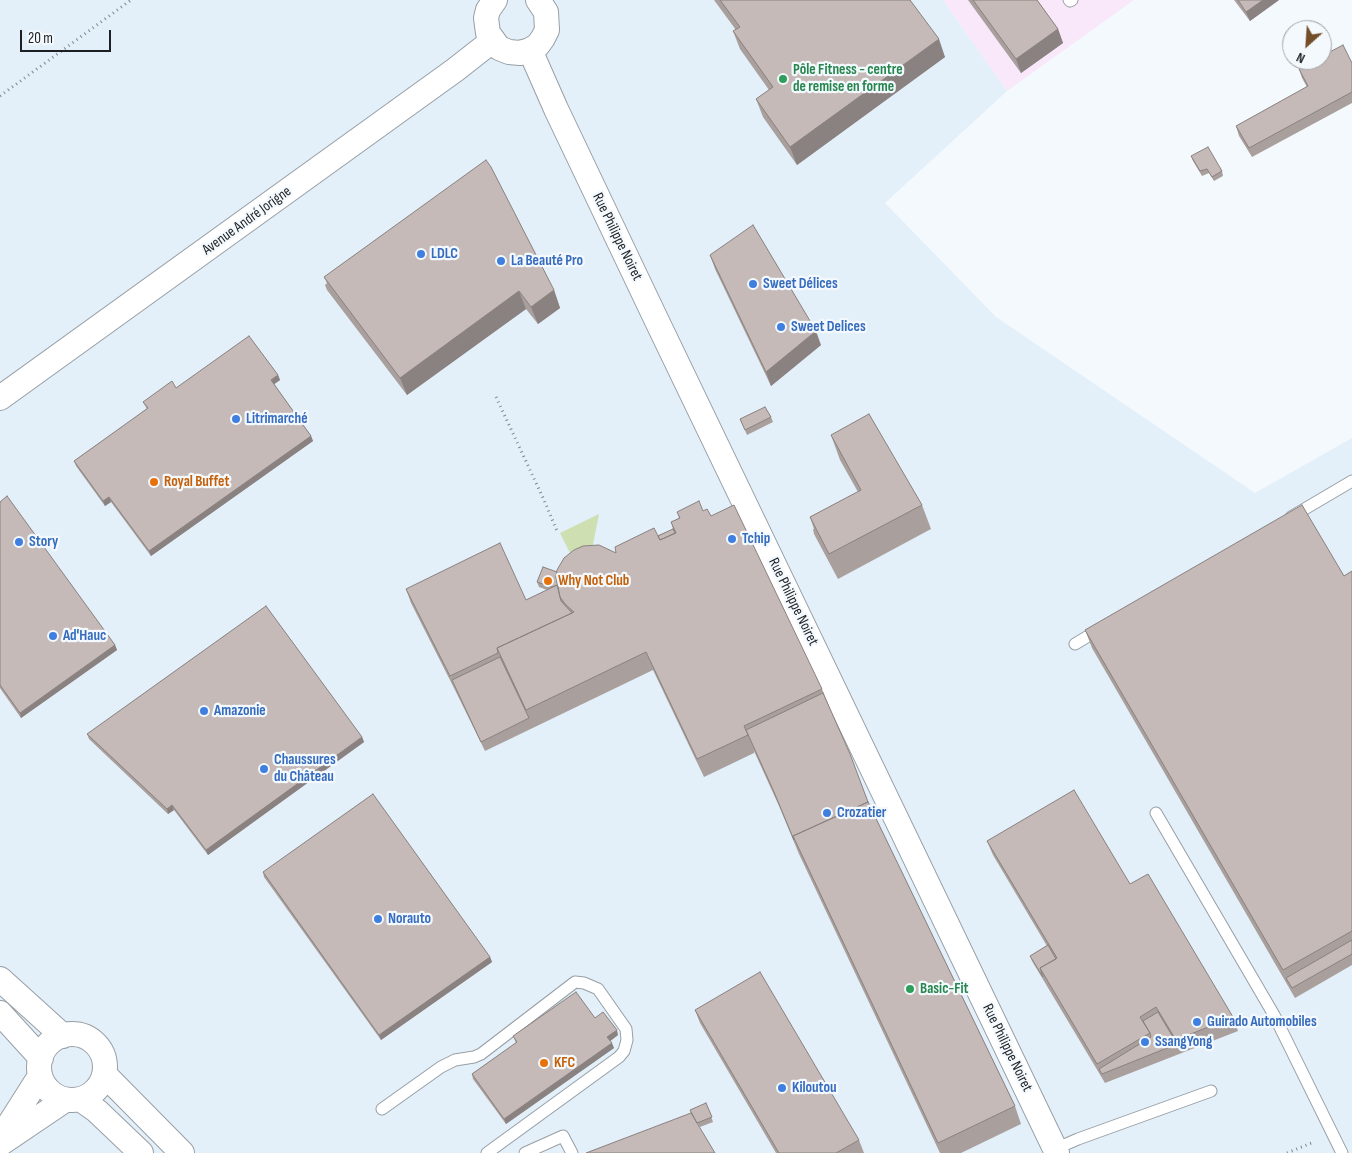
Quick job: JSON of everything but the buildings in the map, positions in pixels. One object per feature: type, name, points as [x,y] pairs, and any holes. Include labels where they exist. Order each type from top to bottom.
[{"type":"street","points":[[495,0],[488,10],[486,18],[488,33],[499,48],[509,52],[520,53],[538,46],[544,38],[547,30],[543,1]]},
{"type":"street","name":"Avenue André Jorigne","points":[[0,398],[455,70],[492,40]]},
{"type":"street","name":"Rue Philippe Noiret","points":[[530,50],[655,317],[1056,1151]]},
{"type":"street","points":[[0,979],[63,1036]]},
{"type":"street","points":[[0,1013],[41,1067],[44,1086],[51,1092],[97,1111],[142,1153]]},
{"type":"street","points":[[0,1139],[41,1067],[49,1044],[63,1036],[72,1034],[91,1040],[103,1055],[106,1065],[102,1083],[96,1090],[72,1100],[0,1144]]},
{"type":"street","points":[[105,1074],[182,1153]]},
{"type":"lane","points":[[1285,520],[1352,481]]},
{"type":"lane","points":[[1075,644],[1108,624]]},
{"type":"lane","points":[[1156,813],[1274,1015],[1342,1153]]},
{"type":"lane","points":[[382,1109],[441,1067],[455,1060],[481,1054],[575,982],[584,983],[598,989],[626,1029],[627,1040],[624,1051],[619,1057],[487,1153]]},
{"type":"lane","points":[[1056,1151],[1211,1091]]},
{"type":"lane","points":[[525,1153],[563,1136],[572,1153]]},
{"type":"path","points":[[0,96],[131,0]]},
{"type":"path","points":[[496,397],[557,531]]},
{"type":"shaded area","points":[[0,0],[943,0],[1007,91],[885,203],[996,317],[1255,493],[1352,438],[1352,1153],[0,1153]]},
{"type":"shaded area","points":[[943,0],[1134,0],[1007,91]]},
{"type":"green space","points":[[599,514],[589,564],[578,569],[560,533]]},
{"type":"place","name":"Pôle Fitness - centre de remise en forme","points":[[783,79]]},
{"type":"place","name":"LDLC","points":[[421,254]]},
{"type":"place","name":"La Beauté Pro","points":[[501,261]]},
{"type":"place","name":"Sweet Délices","points":[[753,284]]},
{"type":"place","name":"Sweet Delices","points":[[781,327]]},
{"type":"place","name":"Litrimarché","points":[[236,419]]},
{"type":"place","name":"Royal Buffet","points":[[154,482]]},
{"type":"place","name":"Tchip","points":[[732,539]]},
{"type":"place","name":"Story","points":[[19,542]]},
{"type":"place","name":"Why Not Club","points":[[548,581]]},
{"type":"place","name":"Ad'Hauc","points":[[53,636]]},
{"type":"place","name":"Amazonie","points":[[204,711]]},
{"type":"place","name":"Chaussures du Château","points":[[264,769]]},
{"type":"place","name":"Crozatier","points":[[827,813]]},
{"type":"place","name":"Norauto","points":[[378,919]]},
{"type":"place","name":"Basic-Fit","points":[[910,989]]},
{"type":"place","name":"Guirado Automobiles","points":[[1197,1022]]},
{"type":"place","name":"SsangYong","points":[[1145,1042]]},
{"type":"place","name":"KFC","points":[[544,1063]]},
{"type":"place","name":"Kiloutou","points":[[782,1088]]}]
